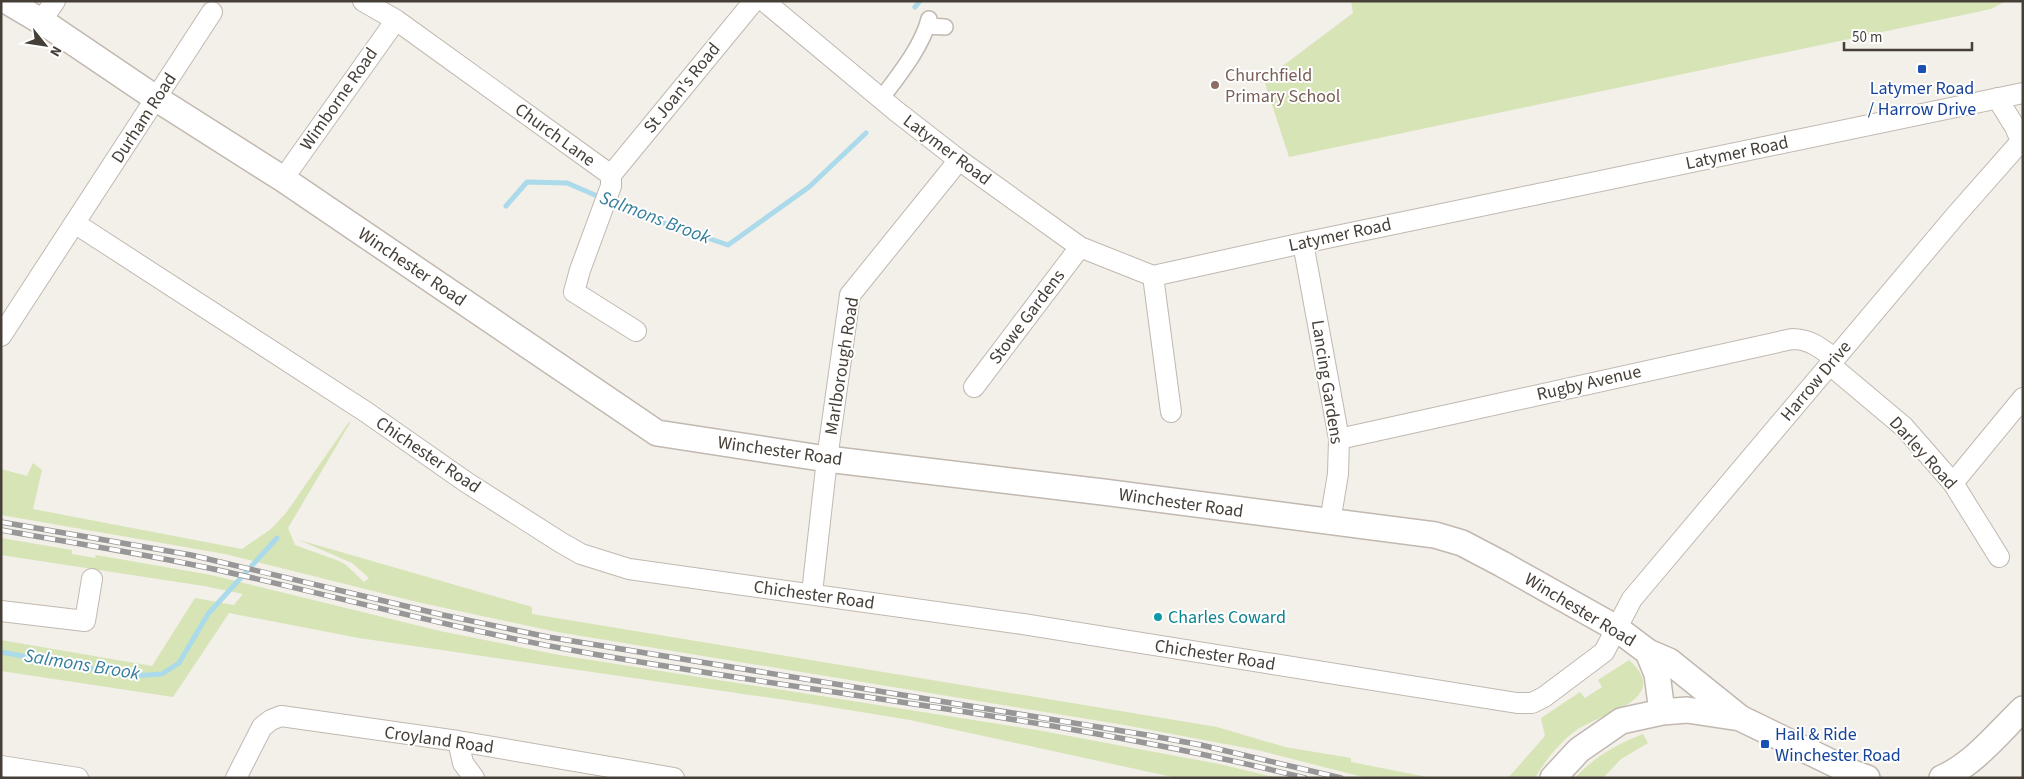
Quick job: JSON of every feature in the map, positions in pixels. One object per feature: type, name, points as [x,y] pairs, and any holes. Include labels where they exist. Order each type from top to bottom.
[{"type":"street","name":"Winchester Road","points":[[7,1],[41,21],[157,99],[283,179],[657,433],[826,459],[1435,534],[1462,543],[1616,628],[1648,652],[1669,660],[1740,718]]},
{"type":"street","points":[[41,21],[55,1]]},
{"type":"street","name":"Church Lane","points":[[364,1],[396,20],[611,181]]},
{"type":"street","name":"St Joan's Road","points":[[611,181],[754,1]]},
{"type":"street","name":"Latymer Road","points":[[764,1],[881,99],[959,160],[1080,247],[1154,276],[1303,243],[2023,93]]},
{"type":"street","name":"Durham Road","points":[[1,336],[76,224],[212,12]]},
{"type":"street","name":"Wimborne Road","points":[[283,179],[396,20]]},
{"type":"street","points":[[881,99],[909,59],[928,22],[945,27]]},
{"type":"street","points":[[1998,98],[2022,140]]},
{"type":"street","name":"Harrow Drive","points":[[1616,628],[1632,599],[1956,214],[2022,140]]},
{"type":"street","name":"Marlborough Road","points":[[812,594],[826,459],[850,295],[959,160]]},
{"type":"street","points":[[611,181],[574,292],[636,331]]},
{"type":"street","name":"Chichester Road","points":[[76,224],[358,407],[466,482],[581,554],[629,569],[1023,624],[1517,704],[1532,703],[1544,697],[1596,659],[1609,646],[1616,628]]},
{"type":"street","name":"Lancing Gardens","points":[[1303,243],[1339,439],[1338,474],[1330,522]]},
{"type":"street","name":"Stowe Gardens","points":[[974,387],[1080,247]]},
{"type":"street","points":[[1154,276],[1171,412]]},
{"type":"street","name":"Rugby Avenue","points":[[1339,439],[1792,339],[1802,339],[1816,345],[1832,362]]},
{"type":"street","name":"Darley Road","points":[[1832,362],[1904,427],[1953,483],[1999,557]]},
{"type":"street","points":[[1953,483],[2023,398]]},
{"type":"street","points":[[1,610],[85,621],[92,579]]},
{"type":"street","name":"Winchester Road","points":[[1648,652],[1657,674],[1662,712]]},
{"type":"street","points":[[1687,710],[1694,696],[1695,681]]},
{"type":"street","points":[[1942,778],[1953,773],[1974,757],[2023,709]]},
{"type":"street","points":[[1553,778],[1578,750],[1621,721],[1662,712],[1687,710],[1740,718],[1846,770],[1867,778]]},
{"type":"street","name":"Croyland Road","points":[[236,778],[262,727],[271,720],[281,716],[458,742],[674,778]]},
{"type":"street","points":[[458,742],[462,763],[474,778]]},
{"type":"street","points":[[7,771],[78,778]]},
{"type":"green space","points":[[1351,1],[2006,1],[1991,9],[1289,157],[1264,80],[1353,13]]},
{"type":"green space","points":[[349,422],[288,528],[295,545],[339,561],[364,582],[369,578],[352,563],[299,540],[532,607],[532,614],[1217,727],[1285,747],[1351,758],[1351,762],[1432,778],[1367,778],[1257,750],[1124,725],[557,632],[417,602],[225,554],[1,515],[1,469],[27,476],[33,463],[42,470],[33,509],[242,549],[271,529],[286,513]]},
{"type":"green space","points":[[1,538],[72,550],[72,554],[95,558],[96,555],[211,575],[440,631],[559,655],[1037,730],[1219,764],[1278,778],[1177,778],[910,720],[806,703],[359,638],[229,613],[173,697],[1,671],[1,640],[152,666],[195,598],[234,605],[243,594],[204,586],[1,555]]},
{"type":"green space","points":[[1629,660],[1641,674],[1643,685],[1638,695],[1628,704],[1575,731],[1563,741],[1535,778],[1508,778],[1545,736],[1541,718],[1580,692],[1585,698],[1602,687],[1598,680]]},
{"type":"green space","points":[[1643,734],[1648,743],[1621,759],[1603,778],[1575,778],[1582,770],[1606,752]]},
{"type":"waterway","name":"Salmons Brook","points":[[915,7],[920,1]]},
{"type":"waterway","name":"Salmons Brook","points":[[610,201],[655,220],[728,245],[809,187],[866,133]]},
{"type":"waterway","name":"Salmons Brook","points":[[506,206],[527,182],[567,183],[602,198]]},
{"type":"waterway","name":"Salmons Brook","points":[[1,652],[131,676],[162,674],[179,663],[208,614],[277,538]]},
{"type":"railway","points":[[1,522],[191,555],[443,615],[548,637],[1147,735],[1201,745],[1341,778]]},
{"type":"railway","points":[[1,530],[191,564],[445,624],[582,652],[1035,723],[1215,757],[1305,778]]},
{"type":"place","name":"Latymer Road / Harrow Drive","points":[[1922,69]]},
{"type":"place","name":"Churchfield Primary School","points":[[1215,85]]},
{"type":"place","name":"Charles Coward","points":[[1158,617]]},
{"type":"place","name":"Hail & Ride Winchester Road","points":[[1765,744]]}]
